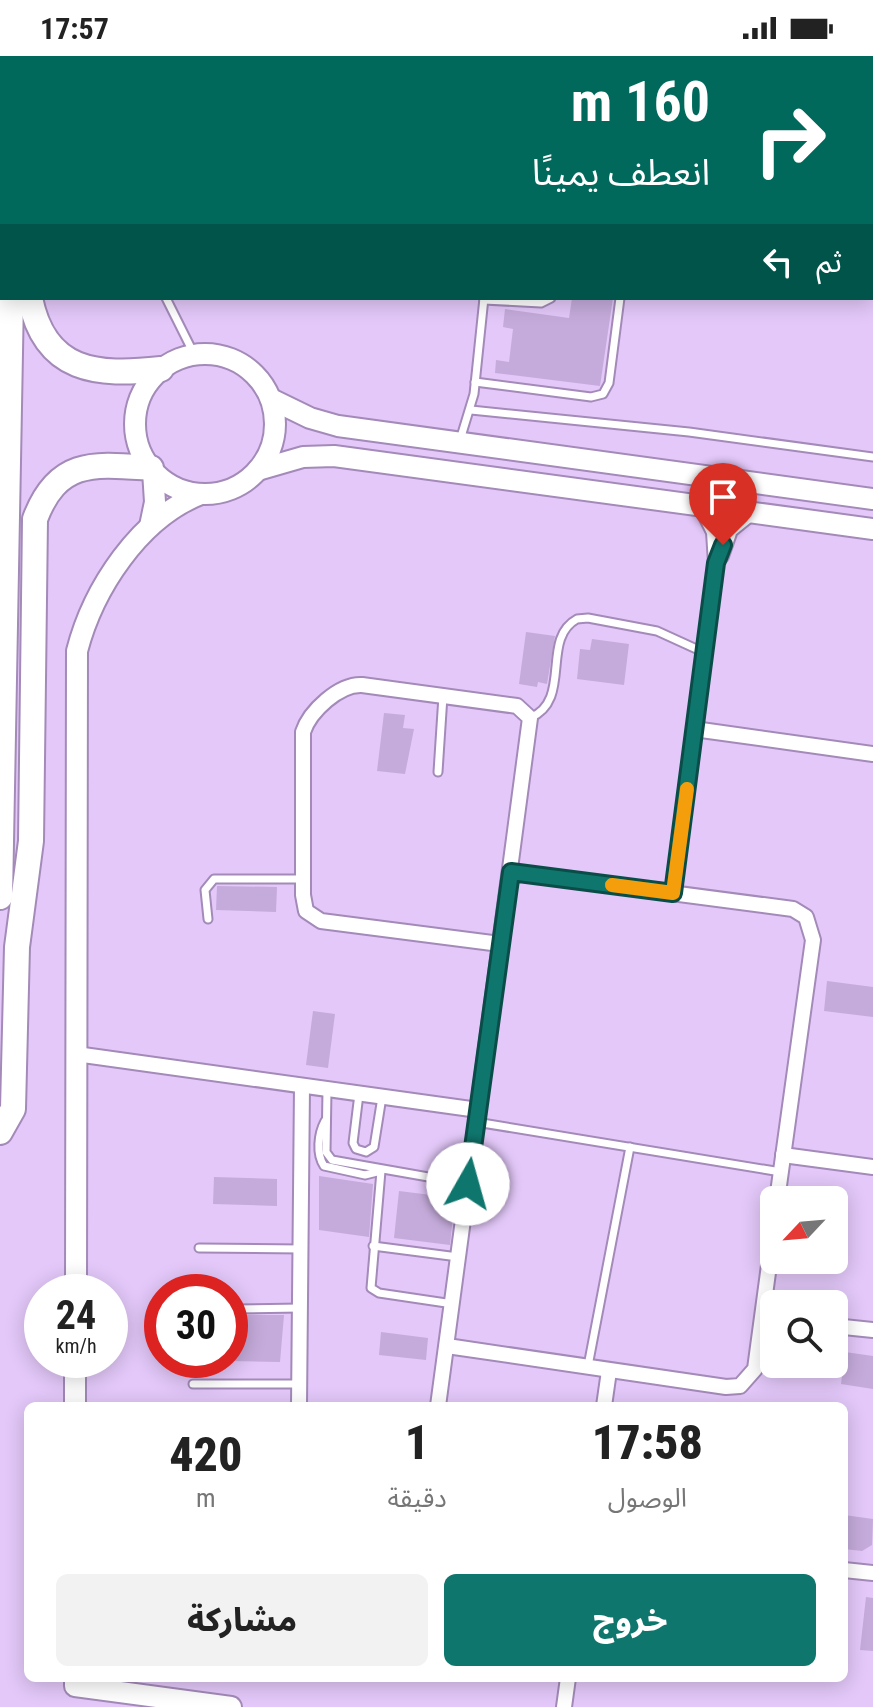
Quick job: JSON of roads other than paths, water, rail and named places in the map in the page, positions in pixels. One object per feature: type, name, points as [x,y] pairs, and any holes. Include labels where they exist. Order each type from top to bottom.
[{"type":"highway","points":[[0,897],[11,300]]},
{"type":"highway","points":[[31,300],[43,335],[73,363],[112,374],[161,369]]},
{"type":"highway","points":[[0,1132],[13,1109],[17,947],[31,841],[35,519],[53,487],[84,467],[102,463],[152,469]]},
{"type":"street","points":[[201,494],[180,489],[152,469],[140,449],[135,416],[146,385],[161,369],[194,354],[215,354],[236,360],[253,372],[271,399],[275,431],[270,452],[258,470]]},
{"type":"street","points":[[271,399],[324,423],[873,499]]},
{"type":"street","points":[[76,1274],[77,651],[101,590],[150,526],[173,507],[201,494],[232,489],[258,470],[303,457],[334,456],[873,529]]},
{"type":"street","points":[[150,526],[155,502],[152,469]]},
{"type":"street","points":[[673,893],[716,563],[714,532],[701,506]]},
{"type":"street","points":[[716,563],[730,530],[751,513]]},
{"type":"street","points":[[439,1402],[511,872],[530,718],[517,706],[351,686],[340,690],[307,721],[303,732],[303,903],[315,919],[500,944]]},
{"type":"street","points":[[694,729],[873,754]]},
{"type":"street","points":[[511,872],[793,909],[811,924],[813,940],[779,1186]]},
{"type":"street","points":[[76,1054],[382,1097],[477,1116]]},
{"type":"street","points":[[299,1402],[302,1086]]},
{"type":"street","points":[[783,1155],[873,1167]]},
{"type":"street","points":[[848,1327],[873,1330]]},
{"type":"street","points":[[447,1346],[726,1387],[740,1386],[755,1369],[760,1351]]},
{"type":"street","points":[[605,1402],[609,1371]]},
{"type":"street","points":[[75,1378],[75,1402]]},
{"type":"street","points":[[848,1570],[873,1573]]},
{"type":"street","points":[[75,1682],[75,1686],[231,1707]]},
{"type":"street","points":[[564,1707],[567,1682]]},
{"type":"lane","points":[[166,300],[169,311],[185,332],[194,354]]},
{"type":"lane","points":[[459,443],[471,410],[484,300]]},
{"type":"lane","points":[[498,300],[541,303],[547,300]]},
{"type":"lane","points":[[475,382],[594,397],[603,394],[609,383],[620,300]]},
{"type":"lane","points":[[471,410],[674,430],[873,457]]},
{"type":"lane","points":[[530,718],[542,712],[550,701],[562,635],[577,619],[588,618],[657,631],[704,653]]},
{"type":"lane","points":[[438,772],[443,696]]},
{"type":"lane","points":[[208,919],[205,890],[214,879],[303,879]]},
{"type":"lane","points":[[327,1090],[325,1121],[329,1158],[370,1165],[381,1171],[468,1184]]},
{"type":"lane","points":[[359,1094],[353,1143],[359,1151],[373,1149],[382,1097]]},
{"type":"lane","points":[[477,1116],[630,1147],[781,1172]]},
{"type":"lane","points":[[588,1368],[630,1147]]},
{"type":"lane","points":[[381,1171],[369,1281],[373,1290],[453,1304]]},
{"type":"lane","points":[[373,1246],[459,1257]]},
{"type":"lane","points":[[199,1248],[301,1249]]},
{"type":"lane","points":[[248,1309],[300,1308]]},
{"type":"lane","points":[[193,1384],[300,1384]]}]
